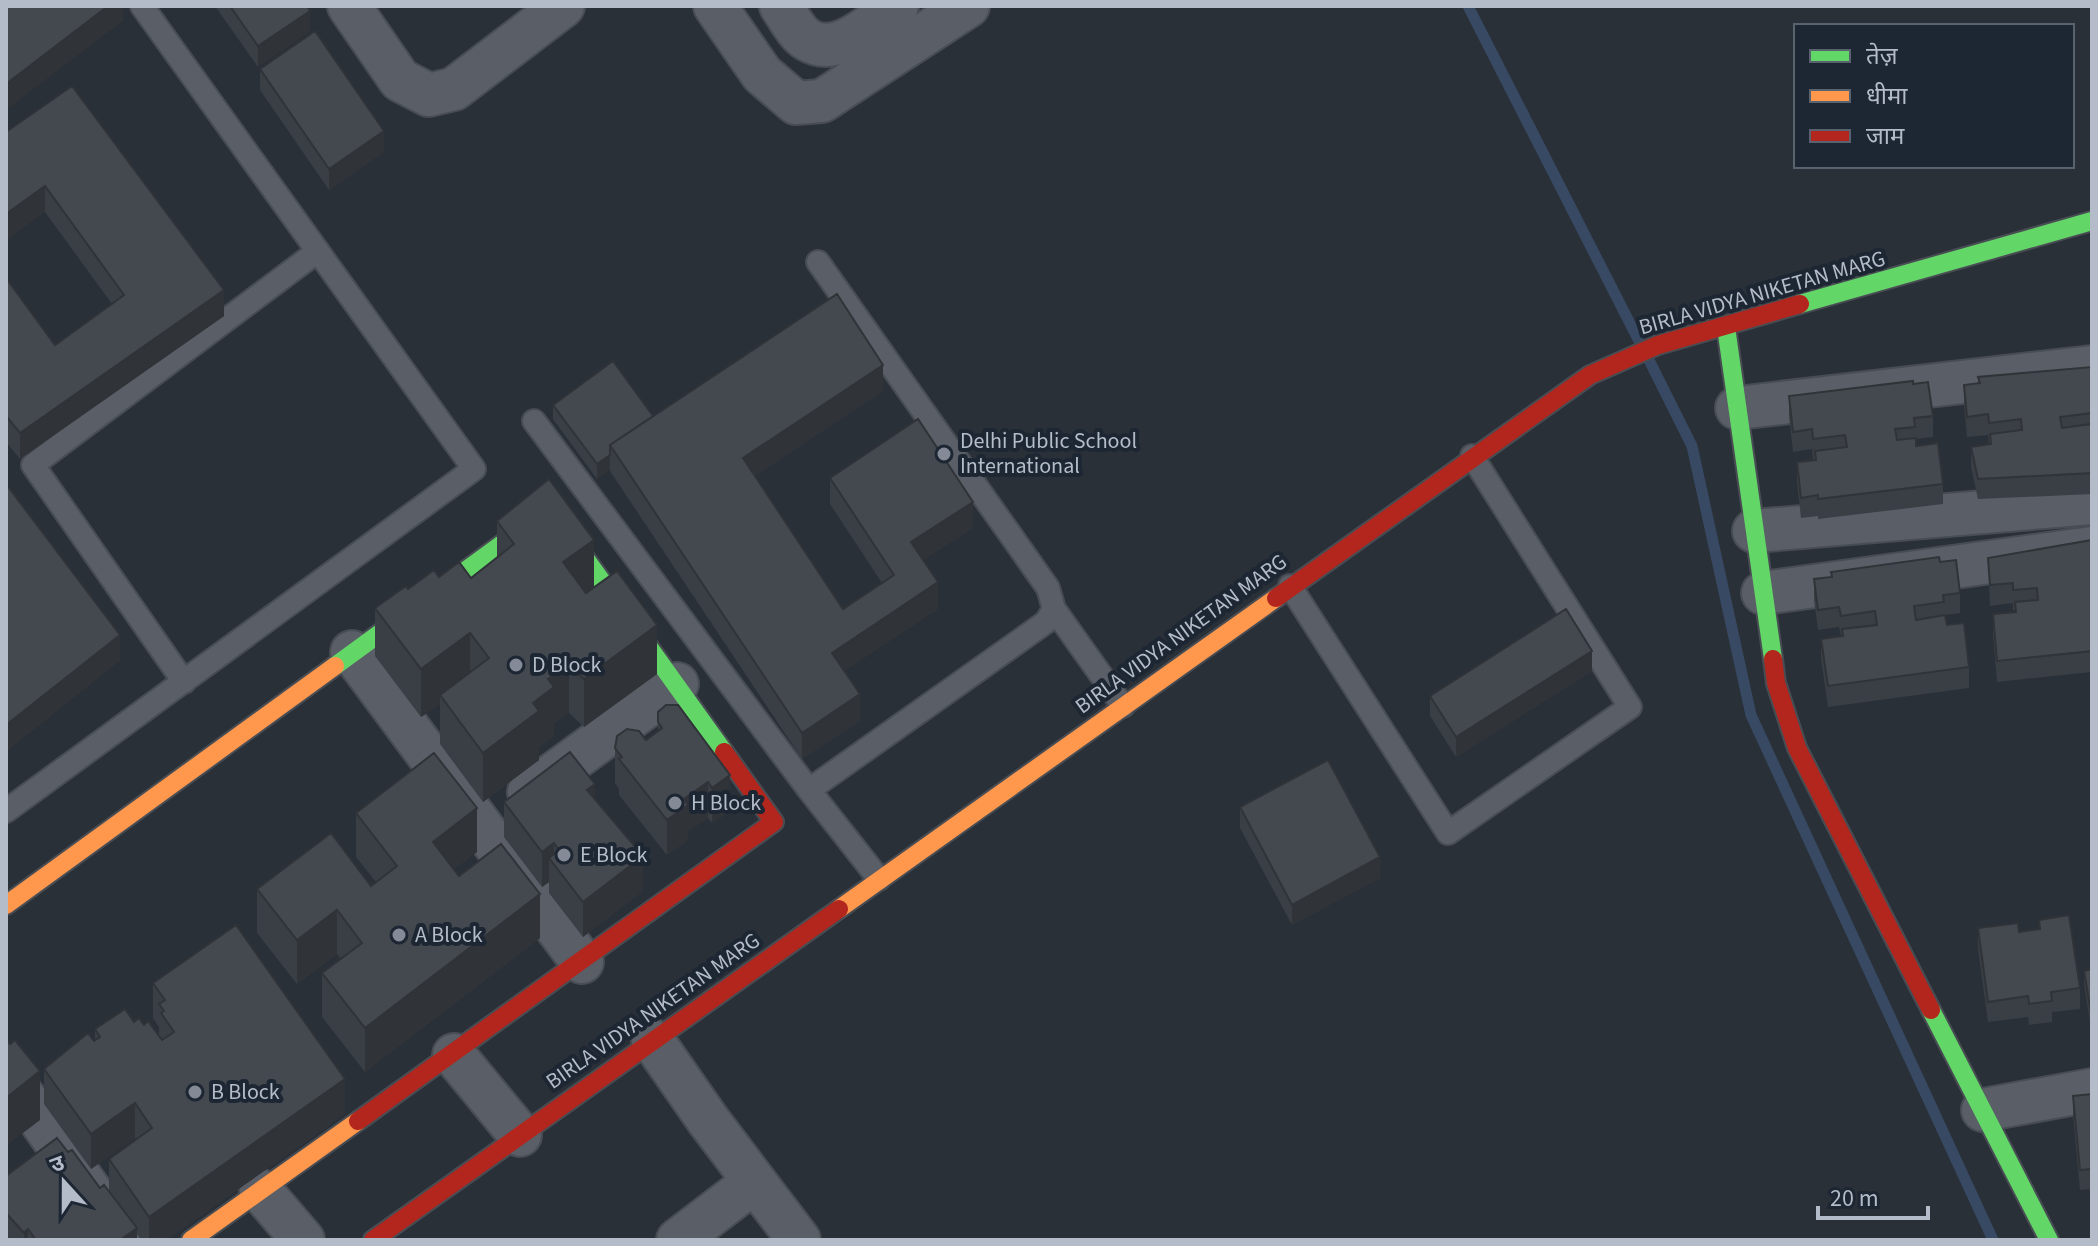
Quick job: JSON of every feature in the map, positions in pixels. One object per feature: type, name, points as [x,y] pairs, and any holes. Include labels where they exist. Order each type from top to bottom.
[{"type":"street","points":[[349,6],[400,80],[429,95],[454,89],[563,6]]},
{"type":"street","points":[[715,6],[762,74],[796,103],[822,101],[968,6]]},
{"type":"street","points":[[781,6],[806,40],[823,46],[844,42],[897,6]]},
{"type":"street","name":"BIRLA VIDYA NIKETAN MARG","points":[[373,1240],[1590,375],[1658,345],[2092,221]]},
{"type":"street","points":[[1726,327],[1776,683],[1797,748],[2049,1240]]},
{"type":"street","points":[[1737,408],[2092,367]]},
{"type":"street","points":[[1754,531],[2092,503]]},
{"type":"street","points":[[6,905],[550,509],[774,822],[454,1055],[191,1240]]},
{"type":"street","points":[[1763,593],[2092,548]]},
{"type":"street","points":[[352,652],[582,962]]},
{"type":"street","points":[[482,826],[677,684]]},
{"type":"street","points":[[653,1041],[799,1240]]},
{"type":"street","points":[[454,1055],[520,1135]]},
{"type":"street","points":[[6,1072],[125,1240]]},
{"type":"street","points":[[1983,1110],[2092,1090]]},
{"type":"street","points":[[29,1175],[63,1150]]},
{"type":"street","points":[[678,1240],[754,1182]]},
{"type":"street","points":[[261,1191],[303,1240]]},
{"type":"lane","points":[[6,811],[474,469],[142,6]]},
{"type":"lane","points":[[184,682],[33,465],[318,251]]},
{"type":"lane","points":[[818,262],[1048,588],[1054,609],[1123,706]]},
{"type":"lane","points":[[534,421],[879,879]]},
{"type":"lane","points":[[1290,586],[1448,833],[1630,707],[1472,456]]},
{"type":"lane","points":[[809,790],[1046,622],[1054,609]]},
{"type":"building","points":[[6,6],[108,6],[6,84]]},
{"type":"building","points":[[230,6],[307,6],[310,11],[258,46]]},
{"type":"building","points":[[315,31],[384,131],[329,169],[260,69]]},
{"type":"building","points":[[72,86],[224,290],[20,433],[6,416],[6,278],[55,345],[124,295],[45,186],[6,214],[6,132]]},
{"type":"building","points":[[837,294],[883,365],[743,458],[843,609],[894,575],[830,478],[918,419],[973,502],[911,542],[938,582],[832,653],[860,694],[802,733],[610,445]]},
{"type":"building","points":[[613,361],[653,416],[610,445],[610,455],[597,464],[553,405]]},
{"type":"building","points":[[2092,367],[2091,413],[2060,417],[2062,428],[2092,424],[2092,473],[1978,479],[1971,447],[1991,444],[1990,434],[2022,430],[2021,419],[1989,423],[1988,414],[1967,417],[1964,385],[1980,383],[1978,377]]},
{"type":"building","points":[[1913,381],[1913,384],[1928,382],[1933,416],[1914,418],[1915,427],[1895,429],[1897,440],[1916,438],[1916,446],[1938,443],[1943,484],[1818,499],[1818,495],[1801,498],[1797,462],[1816,460],[1815,451],[1847,447],[1845,435],[1813,439],[1812,429],[1793,432],[1789,396]]},
{"type":"building","points":[[549,479],[594,540],[563,562],[586,593],[617,571],[657,625],[584,679],[569,665],[548,679],[554,687],[533,703],[539,711],[483,753],[440,695],[489,658],[470,633],[421,669],[375,608],[434,570],[439,577],[459,562],[471,578],[514,544],[497,521]]},
{"type":"building","points":[[6,484],[120,635],[6,725]]},
{"type":"building","points":[[2092,540],[2092,651],[1997,661],[1993,614],[2016,612],[2015,602],[2038,600],[2037,588],[2013,590],[2013,583],[1990,585],[1988,558]]},
{"type":"building","points":[[1939,557],[1940,562],[1956,560],[1960,593],[1943,595],[1944,602],[1914,606],[1916,620],[1945,615],[1947,625],[1964,623],[1969,667],[1828,686],[1821,639],[1843,636],[1842,629],[1877,625],[1875,611],[1841,616],[1839,607],[1818,610],[1814,579],[1832,577],[1831,572]]},
{"type":"building","points":[[1566,609],[1592,651],[1456,737],[1430,696]]},
{"type":"building","points":[[666,705],[678,705],[730,775],[712,788],[708,782],[684,799],[688,805],[667,820],[619,759],[622,757],[615,748],[617,736],[627,729],[639,731],[646,740],[662,728],[658,722],[658,712]]},
{"type":"building","points":[[570,752],[595,784],[587,790],[643,856],[583,902],[549,858],[559,850],[554,843],[542,852],[504,802]]},
{"type":"building","points":[[434,753],[477,808],[433,842],[459,876],[501,844],[540,894],[365,1028],[322,973],[362,943],[337,910],[297,940],[257,889],[331,833],[371,886],[397,866],[356,813]]},
{"type":"building","points":[[1328,760],[1380,857],[1292,905],[1240,807]]},
{"type":"building","points":[[2069,915],[2080,988],[2051,992],[2052,1001],[2029,1004],[2028,996],[1988,1002],[1978,928],[2018,923],[2019,932],[2040,929],[2039,920]]},
{"type":"building","name":"B Block","points":[[236,925],[345,1079],[149,1217],[109,1159],[152,1128],[135,1103],[91,1134],[44,1069],[88,1033],[94,1041],[100,1037],[95,1029],[125,1009],[134,1022],[139,1018],[144,1025],[148,1021],[162,1040],[174,1032],[161,1013],[164,1011],[159,1004],[165,1000],[153,983]]},
{"type":"building","points":[[2092,969],[2092,1019],[2084,971]]},
{"type":"building","points":[[6,1039],[10,1044],[15,1040],[40,1071],[6,1098]]},
{"type":"building","points":[[2092,1094],[2092,1169],[2080,1170],[2073,1096]]},
{"type":"building","points":[[57,1138],[68,1152],[72,1150],[100,1188],[104,1185],[137,1228],[120,1240],[36,1240],[28,1229],[24,1233],[6,1213],[6,1176]]},
{"type":"waterway","points":[[1468,6],[1640,343]]},
{"type":"waterway","points":[[1648,358],[1692,446],[1751,715],[1993,1240]]},
{"type":"traffic: fast","points":[[1800,304],[2092,221]]},
{"type":"traffic: fast","points":[[1726,327],[1773,659]]},
{"type":"traffic: fast","points":[[335,666],[550,509],[724,752]]},
{"type":"traffic: fast","points":[[1931,1010],[2049,1240]]},
{"type":"traffic: slow","points":[[839,909],[1276,598]]},
{"type":"traffic: slow","points":[[6,905],[335,666]]},
{"type":"traffic: slow","points":[[191,1240],[358,1121]]},
{"type":"traffic: jam","points":[[1276,598],[1590,375],[1658,345],[1800,304]]},
{"type":"traffic: jam","points":[[1773,659],[1776,683],[1797,748],[1931,1010]]},
{"type":"traffic: jam","points":[[358,1121],[774,822],[724,752]]},
{"type":"traffic: jam","points":[[373,1240],[839,909]]},
{"type":"place","name":"Delhi Public School International","points":[[944,454]]},
{"type":"place","name":"D Block","points":[[516,665]]},
{"type":"place","name":"H Block","points":[[675,803]]},
{"type":"place","name":"E Block","points":[[564,855]]},
{"type":"place","name":"A Block","points":[[399,935]]},
{"type":"place","name":"B Block","points":[[195,1092]]}]
